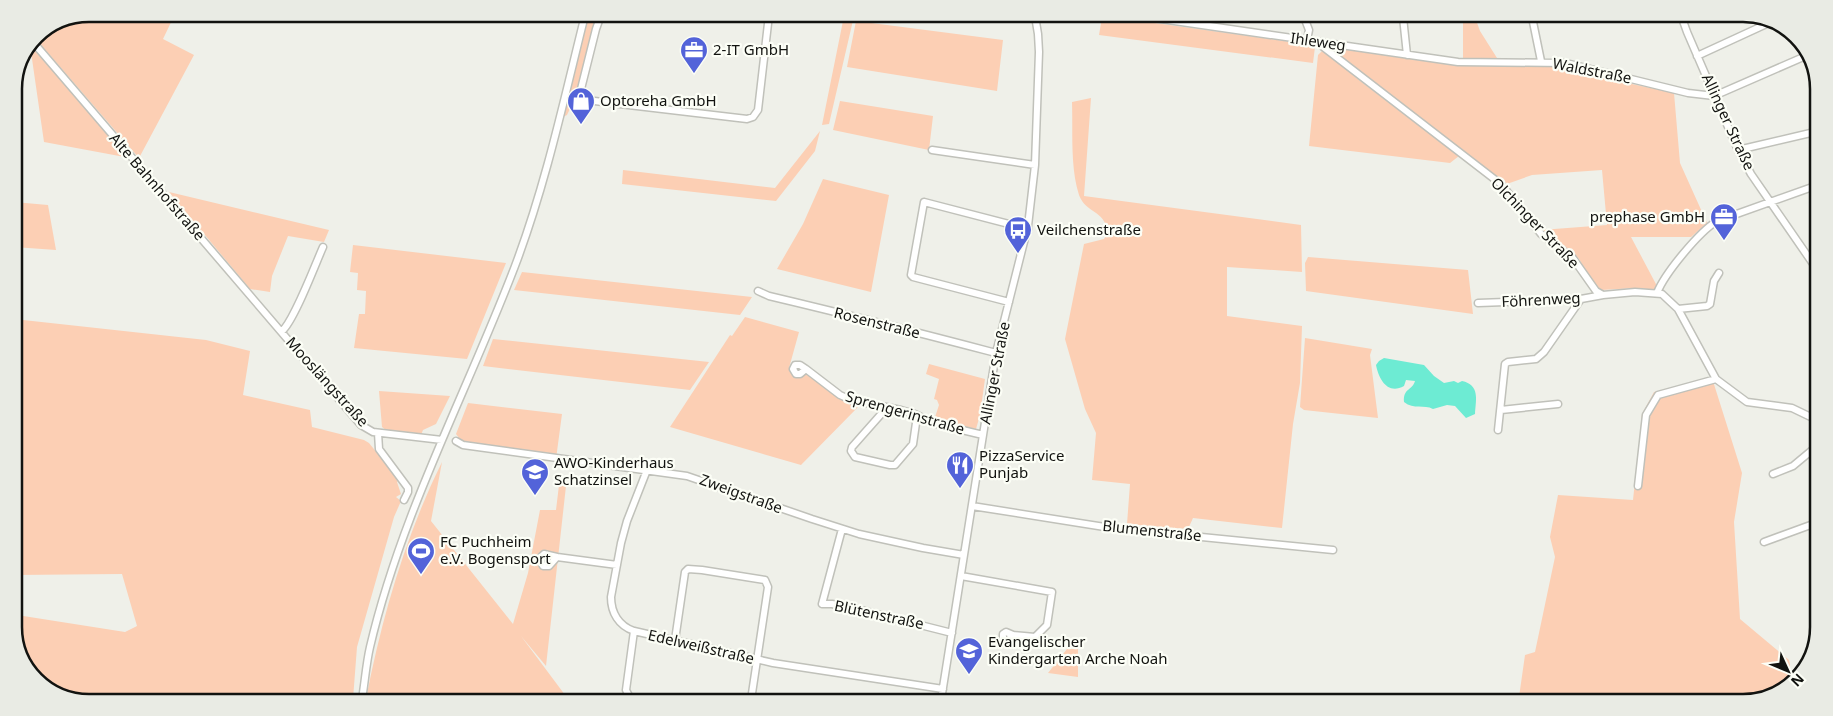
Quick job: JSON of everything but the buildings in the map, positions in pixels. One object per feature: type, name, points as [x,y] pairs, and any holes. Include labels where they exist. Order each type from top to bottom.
[{"type":"street","points":[[363,694],[370,648],[383,598],[406,529],[512,273],[531,220],[549,162],[583,23]]},
{"type":"street","points":[[598,23],[581,93],[586,100],[747,119],[755,115],[758,110],[768,23]]},
{"type":"street","name":"Allinger Straße","points":[[942,694],[996,353],[1028,229],[1035,165],[1039,52],[1036,23]]},
{"type":"street","name":"Ihleweg","points":[[1189,23],[1407,55]]},
{"type":"street","points":[[1306,23],[1308,30],[1307,40]]},
{"type":"street","points":[[1404,23],[1407,55]]},
{"type":"street","points":[[1533,23],[1541,61]]},
{"type":"street","name":"Allinger Straße","points":[[1684,23],[1738,150],[1751,174],[1810,260]]},
{"type":"street","points":[[1697,56],[1764,26]]},
{"type":"street","name":"Olchinger Straße","points":[[1317,42],[1502,186],[1541,234],[1572,257],[1588,282],[1602,295]]},
{"type":"street","name":"Alte Bahnhofstraße","points":[[38,47],[282,332]]},
{"type":"street","name":"Waldstraße","points":[[1407,55],[1458,62],[1541,61],[1566,63],[1688,94],[1714,96]]},
{"type":"street","points":[[1714,96],[1802,57]]},
{"type":"street","points":[[1738,150],[1810,133]]},
{"type":"street","points":[[932,150],[1035,165]]},
{"type":"street","points":[[1657,292],[1690,245],[1711,225],[1770,201],[1810,188]]},
{"type":"street","points":[[1009,302],[914,278],[910,275],[924,202],[1028,229]]},
{"type":"street","name":"Mooslängstraße","points":[[323,247],[295,310],[282,332],[365,429],[378,433],[442,440]]},
{"type":"street","points":[[1678,309],[1707,306],[1710,304],[1714,282],[1719,273]]},
{"type":"street","name":"Rosenstraße","points":[[758,291],[996,353]]},
{"type":"street","points":[[1602,295],[1657,292],[1667,296],[1678,309],[1716,379],[1747,402],[1792,408],[1810,417]]},
{"type":"street","name":"Föhrenweg","points":[[1478,303],[1581,299],[1602,295]]},
{"type":"street","points":[[1498,430],[1505,364],[1536,359],[1544,352],[1581,299]]},
{"type":"street","name":"Sprengerinstraße","points":[[806,369],[846,398],[919,416],[933,423],[983,435]]},
{"type":"street","points":[[1638,486],[1646,415],[1658,395],[1716,379]]},
{"type":"street","points":[[1501,410],[1558,404]]},
{"type":"street","points":[[884,407],[883,412],[852,447],[851,451],[855,457],[896,465],[913,444],[919,416]]},
{"type":"street","name":"Mooslängstraße","points":[[378,433],[379,448],[408,488],[404,500]]},
{"type":"street","name":"Zweigstraße","points":[[456,441],[463,445],[695,478],[842,529],[902,544],[964,555]]},
{"type":"street","points":[[1773,474],[1794,466],[1810,451]]},
{"type":"street","name":"Edelweißstraße","points":[[647,470],[627,521],[616,565],[611,597],[612,609],[622,625],[634,631],[758,660],[943,688]]},
{"type":"street","name":"Blumenstraße","points":[[972,506],[1102,526],[1333,550]]},
{"type":"street","points":[[1764,542],[1810,525]]},
{"type":"street","name":"Blütenstraße","points":[[842,529],[822,604],[857,609],[952,633]]},
{"type":"street","points":[[557,557],[616,565]]},
{"type":"street","points":[[675,640],[685,572],[688,569],[763,579],[768,583],[768,587],[752,694]]},
{"type":"street","points":[[961,576],[1052,592],[1046,627],[1035,637],[1013,635]]},
{"type":"street","points":[[628,694],[626,690],[634,631]]},
{"type":"shaded area","points":[[171,23],[163,39],[194,55],[139,158],[40,44],[52,34],[77,24]]},
{"type":"shaded area","points":[[586,23],[597,23],[578,92],[567,115],[563,117]]},
{"type":"shaded area","points":[[843,23],[852,23],[829,124],[822,125]]},
{"type":"shaded area","points":[[856,23],[871,23],[1003,40],[997,91],[847,67]]},
{"type":"shaded area","points":[[1101,23],[1155,23],[1313,45],[1315,47],[1313,63],[1099,35]]},
{"type":"shaded area","points":[[1463,23],[1477,23],[1497,58],[1463,58]]},
{"type":"shaded area","points":[[1334,48],[1461,66],[1538,64],[1674,93],[1680,163],[1707,223],[1691,237],[1631,237],[1657,286],[1655,290],[1635,288],[1601,290],[1592,282],[1579,259],[1541,230],[1607,225],[1602,170],[1532,175],[1504,185],[1333,51]]},
{"type":"shaded area","points":[[36,50],[130,158],[44,142],[32,57]]},
{"type":"shaded area","points":[[1322,51],[1459,156],[1450,163],[1309,146],[1318,55]]},
{"type":"shaded area","points":[[1091,98],[1084,196],[1301,225],[1302,272],[1227,267],[1227,316],[1302,326],[1300,383],[1293,424],[1282,528],[1193,518],[1188,529],[1127,524],[1130,484],[1092,480],[1096,433],[1085,409],[1065,339],[1084,244],[1104,239],[1108,232],[1103,219],[1082,201],[1074,173],[1072,102]]},
{"type":"shaded area","points":[[840,101],[933,116],[929,150],[833,130]]},
{"type":"shaded area","points":[[820,131],[815,151],[776,201],[622,184],[623,170],[775,188]]},
{"type":"shaded area","points":[[823,179],[889,195],[871,292],[777,269],[803,224]]},
{"type":"shaded area","points":[[169,192],[329,230],[324,242],[288,236],[272,276],[270,292],[250,289]]},
{"type":"shaded area","points":[[23,203],[48,205],[56,250],[23,248]]},
{"type":"shaded area","points":[[353,245],[506,263],[467,359],[354,348],[359,314],[365,314],[366,291],[357,290],[358,273],[350,272]]},
{"type":"shaded area","points":[[1308,257],[1468,270],[1473,314],[1306,291],[1305,263]]},
{"type":"shaded area","points":[[522,272],[752,297],[740,315],[514,290]]},
{"type":"shaded area","points":[[745,317],[799,332],[789,368],[792,374],[798,378],[805,374],[836,396],[859,406],[801,465],[670,427],[730,335],[732,336]]},
{"type":"shaded area","points":[[23,320],[206,340],[250,351],[243,395],[310,410],[312,427],[364,440],[369,443],[399,480],[397,482],[401,494],[396,497],[401,501],[394,517],[357,647],[353,694],[90,694],[60,687],[42,674],[29,656],[24,639],[23,616],[125,632],[137,626],[122,574],[23,575]]},
{"type":"shaded area","points":[[1305,338],[1372,349],[1370,355],[1378,418],[1304,410],[1300,407]]},
{"type":"shaded area","points":[[493,339],[709,362],[690,390],[483,366]]},
{"type":"shaded area","points":[[1384,358],[1424,365],[1444,383],[1454,381],[1458,383],[1462,381],[1468,383],[1476,393],[1475,414],[1466,418],[1455,406],[1447,405],[1433,409],[1404,402],[1406,392],[1415,381],[1406,380],[1404,386],[1398,388],[1393,389],[1389,387],[1379,376],[1376,365]]},
{"type":"shaded area","points":[[929,364],[985,379],[976,429],[934,420],[939,405],[937,400],[934,399],[939,379],[926,374]]},
{"type":"shaded area","points":[[1712,378],[1742,473],[1734,522],[1740,619],[1789,660],[1787,677],[1773,687],[1743,694],[1519,694],[1525,655],[1535,652],[1555,557],[1550,537],[1558,495],[1633,500],[1642,414],[1654,392]]},
{"type":"shaded area","points":[[379,391],[450,396],[436,424],[423,430],[421,435],[387,431],[382,427]]},
{"type":"shaded area","points":[[468,403],[562,414],[556,459],[463,443],[456,434]]},
{"type":"shaded area","points":[[442,462],[431,521],[513,624],[528,573],[540,510],[556,510],[559,485],[566,486],[546,666],[521,636],[564,694],[367,694],[379,638],[396,578],[429,490]]},
{"type":"shaded area","points":[[1067,649],[1078,649],[1078,677],[1048,673]]},
{"type":"place","name":"2-IT GmbH","points":[[694,74]]},
{"type":"place","name":"Optoreha GmbH","points":[[581,125]]},
{"type":"place","name":"prephase GmbH","points":[[1724,241]]},
{"type":"place","name":"Veilchenstraße","points":[[1018,254]]},
{"type":"place","name":"PizzaService Punjab","points":[[960,489]]},
{"type":"place","name":"AWO-Kinderhaus Schatzinsel","points":[[535,496]]},
{"type":"place","name":"FC Puchheim e.V. Bogensport","points":[[421,575]]},
{"type":"place","name":"Evangelischer Kindergarten Arche Noah","points":[[969,675]]}]
